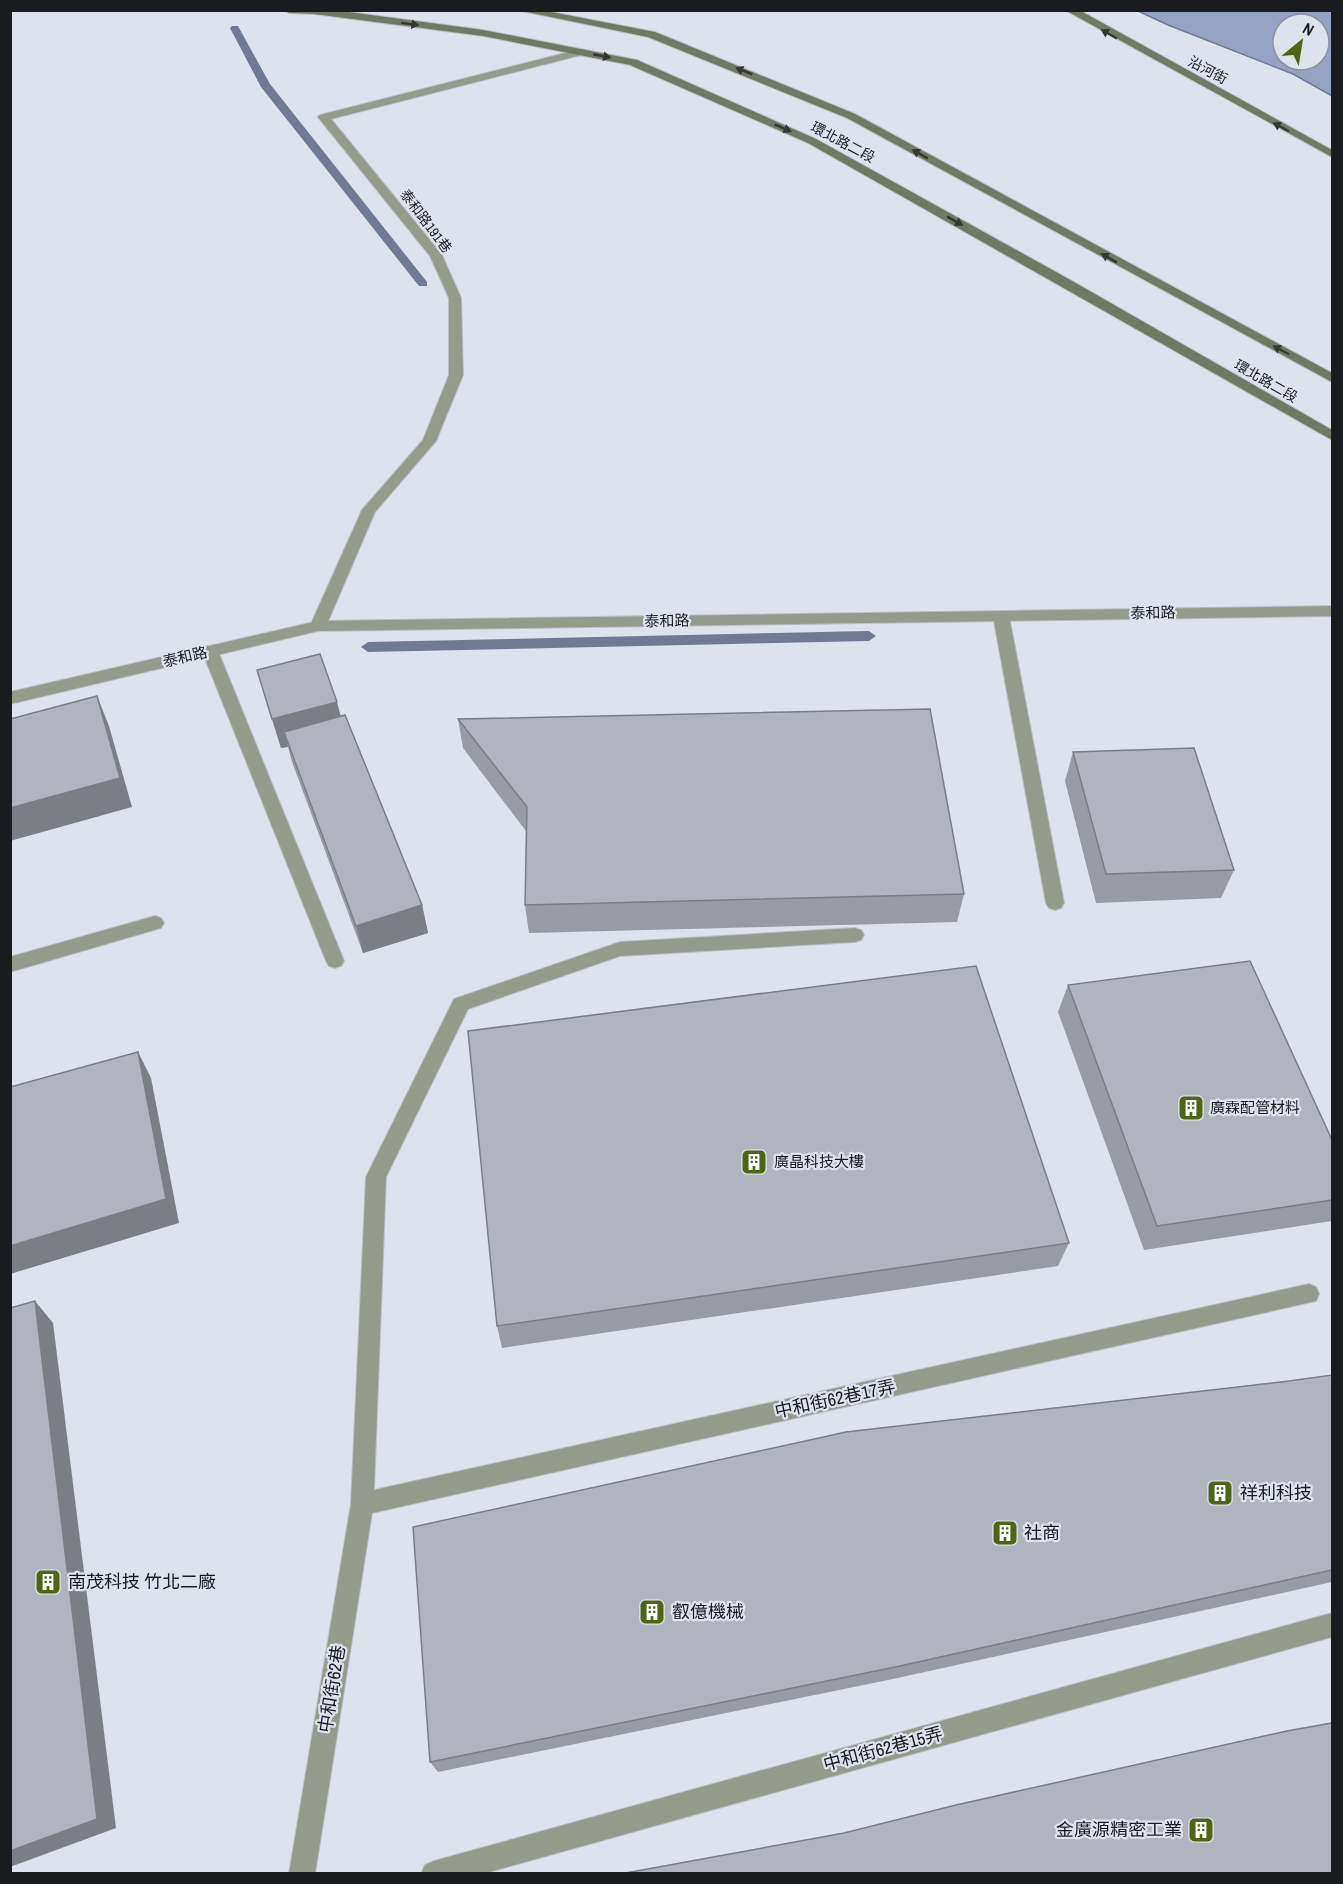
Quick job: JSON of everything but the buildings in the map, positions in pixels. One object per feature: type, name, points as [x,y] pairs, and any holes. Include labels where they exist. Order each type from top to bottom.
[{"type":"street","name":"環北路二段","points":[[290,10],[314,11],[483,33],[633,62],[812,141],[1070,285],[1332,436]]},
{"type":"street","name":"環北路二段","points":[[522,10],[651,34],[851,116],[1332,378]]},
{"type":"street","name":"沿河街","points":[[1070,10],[1332,154]]},
{"type":"street","name":"泰和路191巷","points":[[318,626],[369,510],[429,441],[456,375],[455,298],[436,255],[324,117],[581,52]]},
{"type":"street","name":"泰和路","points":[[10,698],[318,626],[1332,611]]},
{"type":"street","points":[[1001,616],[1055,903]]},
{"type":"street","points":[[210,651],[335,961]]},
{"type":"street","points":[[10,965],[155,923]]},
{"type":"street","name":"中和街62巷","points":[[302,1874],[362,1504],[376,1178],[461,1004],[620,949],[855,935]]},
{"type":"street","name":"中和街62巷17弄","points":[[362,1504],[1309,1294]]},
{"type":"street","name":"中和街62巷15弄","points":[[434,1874],[1332,1625]]},
{"type":"water","points":[[1138,11],[1332,11],[1332,96],[1288,72],[1331,72],[1331,12],[1271,12],[1271,65]]},
{"type":"waterway","points":[[235,28],[265,85],[423,284]]},
{"type":"waterway","points":[[368,647],[869,636]]},
{"type":"place","name":"廣霖配管材料","points":[[1191,1108]]},
{"type":"place","name":"廣晶科技大樓","points":[[754,1162]]},
{"type":"place","name":"祥利科技","points":[[1220,1493]]},
{"type":"place","name":"社商","points":[[1005,1533]]},
{"type":"place","name":"南茂科技 竹北二廠","points":[[48,1582]]},
{"type":"place","name":"叡億機械","points":[[652,1612]]},
{"type":"place","name":"金廣源精密工業","points":[[1201,1830]]}]
